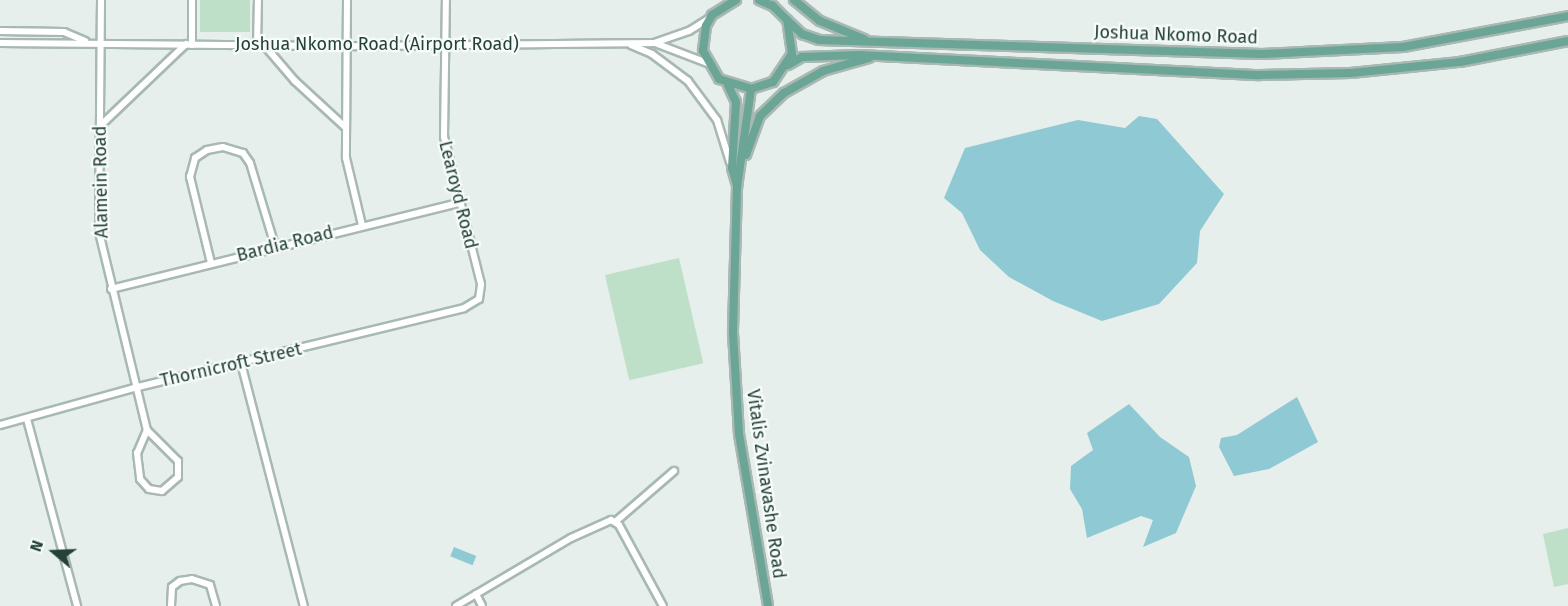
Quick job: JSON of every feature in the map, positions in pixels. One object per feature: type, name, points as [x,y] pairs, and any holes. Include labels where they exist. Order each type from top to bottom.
[{"type":"main road","points":[[736,0],[712,15],[703,39],[707,63],[728,85],[751,89],[773,82],[788,65],[793,42],[787,20]]},
{"type":"main road","name":"Joshua Nkomo Road","points":[[762,0],[809,37],[871,42],[1240,54],[1343,52],[1403,47],[1568,16]]},
{"type":"main road","points":[[794,0],[820,21],[871,42]]},
{"type":"main road","name":"Joshua Nkomo Road","points":[[788,65],[802,57],[825,54],[1260,75],[1351,73],[1460,62],[1568,41]]},
{"type":"main road","points":[[737,169],[755,125],[775,100],[823,71],[878,56]]},
{"type":"main road","name":"Vitalis Zvinavashe Road","points":[[728,85],[736,102],[737,186],[733,333],[739,434],[768,606]]},
{"type":"main road","name":"Vitalis Zvinavashe Road","points":[[737,169],[746,103],[751,89]]},
{"type":"street","name":"Alamein Road","points":[[101,0],[98,221],[111,289],[138,387],[147,430]]},
{"type":"street","points":[[100,126],[189,44],[192,0]]},
{"type":"street","points":[[257,46],[258,0]]},
{"type":"street","points":[[347,0],[345,127],[347,174],[362,225]]},
{"type":"street","name":"Learoyd Road","points":[[446,0],[444,136],[482,292],[479,299],[464,308]]},
{"type":"street","points":[[654,43],[689,31],[712,15]]},
{"type":"street","points":[[0,31],[64,32],[75,39],[101,43]]},
{"type":"street","points":[[0,43],[101,43]]},
{"type":"street","name":"Joshua Nkomo Road (Airport Road)","points":[[101,43],[257,46],[654,43]]},
{"type":"street","points":[[628,43],[671,66],[703,99],[717,120],[737,169]]},
{"type":"street","points":[[654,43],[707,63]]},
{"type":"street","points":[[265,46],[295,81],[345,127]]},
{"type":"street","points":[[211,263],[190,177],[195,158],[207,150],[223,147],[243,153],[250,163],[275,246]]},
{"type":"street","name":"Bardia Road","points":[[111,289],[275,246],[459,203]]},
{"type":"street","name":"Thornicroft Street","points":[[0,425],[138,387],[464,308]]},
{"type":"street","points":[[241,363],[304,606]]},
{"type":"street","points":[[27,419],[77,606]]},
{"type":"street","points":[[147,430],[178,461],[178,477],[162,490],[149,489],[140,479],[137,453],[147,430]]},
{"type":"street","points":[[617,524],[674,471]]},
{"type":"street","points":[[456,606],[607,520],[617,524],[663,606]]},
{"type":"street","points":[[171,606],[172,587],[180,580],[192,579],[210,585],[216,606]]},
{"type":"street","points":[[476,594],[483,606]]},
{"type":"green space","points":[[200,0],[250,0],[250,32],[200,32]]},
{"type":"green space","points":[[679,258],[703,363],[629,380],[605,275]]},
{"type":"green space","points":[[1568,528],[1568,584],[1554,587],[1543,534]]},
{"type":"water","points":[[1139,116],[1157,119],[1224,194],[1200,231],[1197,263],[1159,304],[1102,321],[1053,301],[1009,277],[980,250],[962,213],[944,198],[965,148],[1078,120],[1125,128]]},
{"type":"water","points":[[1297,397],[1318,442],[1269,469],[1234,476],[1219,447],[1221,438],[1237,435]]},
{"type":"water","points":[[1129,404],[1160,437],[1189,457],[1196,486],[1176,533],[1143,547],[1153,520],[1141,516],[1087,538],[1082,509],[1070,489],[1071,466],[1093,450],[1087,433]]},
{"type":"water","points":[[454,547],[476,556],[473,565],[450,556]]}]
